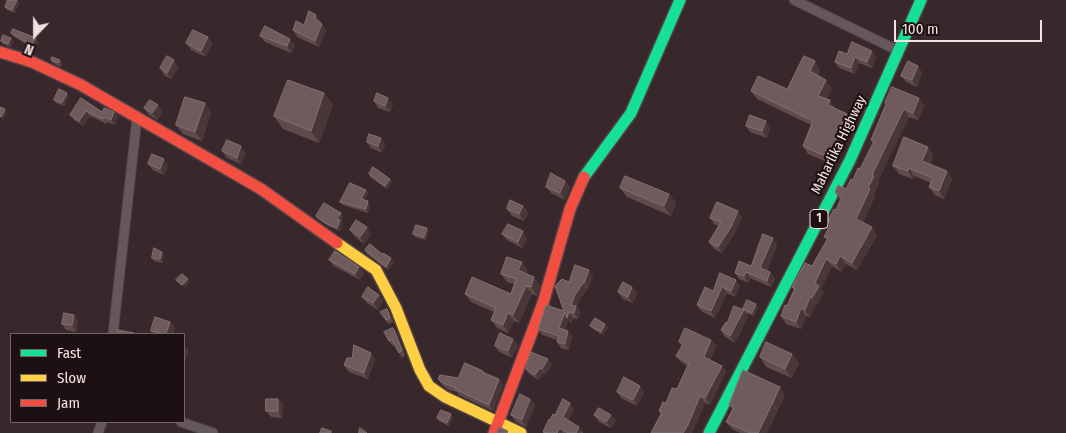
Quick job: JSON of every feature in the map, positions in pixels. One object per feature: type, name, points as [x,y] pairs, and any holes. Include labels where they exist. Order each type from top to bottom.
[{"type":"main road","points":[[494,433],[543,303],[570,209],[582,179],[631,113],[680,0]]},
{"type":"main road","name":"Maharlika Highway","points":[[709,433],[850,160],[921,0]]},
{"type":"main road","points":[[1,54],[32,62],[81,85],[261,189],[376,270],[396,308],[420,370],[429,386],[445,397],[521,433]]},
{"type":"street","points":[[794,0],[899,51]]},
{"type":"street","points":[[113,333],[138,118]]},
{"type":"street","points":[[184,423],[213,433]]},
{"type":"building","points":[[8,0],[17,0],[12,10],[5,7]]},
{"type":"building","points":[[309,11],[316,15],[315,19],[322,24],[315,41],[293,30],[296,21],[304,25]]},
{"type":"building","points":[[265,26],[290,39],[287,46],[260,36]]},
{"type":"building","points":[[13,29],[36,38],[31,45],[11,33]]},
{"type":"building","points":[[193,30],[208,37],[201,51],[186,43]]},
{"type":"building","points":[[3,35],[11,38],[8,44],[1,41]]},
{"type":"building","points":[[852,42],[872,51],[867,62],[855,57],[851,68],[835,62],[839,51],[847,54]]},
{"type":"building","points":[[167,56],[174,60],[167,73],[160,68]]},
{"type":"building","points":[[804,56],[815,61],[810,71],[826,80],[818,96],[830,100],[828,105],[847,114],[830,158],[803,146],[813,121],[751,91],[758,76],[787,89]]},
{"type":"building","points":[[52,57],[60,60],[59,63],[51,60]]},
{"type":"building","points":[[908,61],[918,66],[912,80],[901,76]]},
{"type":"building","points":[[288,80],[324,93],[311,131],[274,116]]},
{"type":"building","points":[[892,87],[919,98],[913,113],[904,109],[872,175],[874,176],[868,188],[870,189],[856,219],[872,227],[852,263],[840,256],[836,264],[826,259],[815,283],[819,286],[812,298],[810,297],[805,310],[801,308],[796,322],[781,316],[795,288],[792,287],[805,263],[812,266],[828,238],[824,237],[831,223],[828,221],[834,209],[836,210],[842,196],[835,192],[838,185],[846,189],[851,179],[853,180],[858,168],[860,169],[874,141],[871,140]]},
{"type":"building","points":[[59,89],[67,93],[62,103],[54,100]]},
{"type":"building","points":[[377,93],[388,98],[385,106],[374,101]]},
{"type":"building","points":[[185,97],[205,103],[195,132],[176,125]]},
{"type":"building","points":[[81,98],[102,112],[104,108],[114,112],[111,120],[104,117],[103,119],[86,111],[79,121],[70,115]]},
{"type":"building","points":[[150,100],[158,105],[152,113],[144,108]]},
{"type":"building","points":[[0,107],[5,109],[1,117],[0,116]]},
{"type":"building","points":[[750,115],[766,121],[762,131],[746,126]]},
{"type":"building","points":[[369,134],[381,138],[378,146],[367,142]]},
{"type":"building","points":[[904,137],[928,147],[922,161],[947,171],[939,191],[929,187],[933,178],[909,168],[908,171],[893,166]]},
{"type":"building","points":[[227,140],[241,146],[237,158],[222,151]]},
{"type":"building","points":[[152,154],[164,159],[160,169],[148,164]]},
{"type":"building","points":[[373,167],[390,179],[385,186],[369,174]]},
{"type":"building","points":[[551,173],[565,181],[560,193],[546,187]]},
{"type":"building","points":[[625,176],[669,194],[664,206],[620,188]]},
{"type":"building","points":[[350,183],[366,190],[361,199],[368,201],[366,209],[340,202]]},
{"type":"building","points":[[510,200],[523,206],[519,214],[507,209]]},
{"type":"building","points":[[717,202],[738,211],[731,227],[718,247],[709,242],[721,222],[710,218]]},
{"type":"building","points":[[324,203],[341,213],[337,219],[340,220],[337,228],[325,223],[316,216]]},
{"type":"building","points":[[356,220],[367,227],[360,237],[350,230]]},
{"type":"building","points":[[508,224],[523,231],[518,242],[502,234]]},
{"type":"building","points":[[416,225],[427,228],[424,237],[413,234]]},
{"type":"building","points":[[763,234],[773,238],[760,268],[770,272],[767,281],[746,272],[744,276],[735,273],[739,261],[751,266]]},
{"type":"building","points":[[370,244],[382,254],[391,258],[386,267],[365,250]]},
{"type":"building","points":[[154,248],[162,252],[160,259],[152,258]]},
{"type":"building","points":[[335,251],[359,267],[355,274],[329,260]]},
{"type":"building","points":[[507,257],[522,262],[518,270],[534,277],[531,287],[526,286],[513,315],[508,313],[503,325],[491,320],[496,308],[465,294],[472,277],[511,294],[516,279],[501,274]]},
{"type":"building","points":[[575,265],[589,270],[571,305],[576,306],[574,313],[569,312],[567,318],[565,312],[559,328],[568,331],[565,344],[557,342],[559,336],[538,329],[546,305],[564,311],[555,286],[562,279],[569,282]]},
{"type":"building","points":[[720,273],[736,280],[731,291],[722,287],[711,311],[697,305],[705,287],[713,291]]},
{"type":"building","points":[[182,274],[188,279],[182,285],[176,280]]},
{"type":"building","points":[[623,282],[632,287],[628,297],[618,292]]},
{"type":"building","points":[[368,287],[379,295],[373,303],[362,297]]},
{"type":"building","points":[[747,300],[756,304],[752,313],[743,309]]},
{"type":"building","points":[[734,306],[744,310],[730,336],[721,330],[727,323]]},
{"type":"building","points":[[387,309],[390,318],[386,320],[380,312]]},
{"type":"building","points":[[64,313],[74,315],[72,325],[62,324]]},
{"type":"building","points":[[155,317],[170,322],[166,333],[151,331]]},
{"type":"building","points":[[595,318],[605,324],[601,332],[590,326]]},
{"type":"building","points":[[393,328],[402,350],[399,353],[392,340],[389,341],[384,332]]},
{"type":"building","points":[[685,328],[711,340],[704,357],[722,366],[705,398],[700,396],[683,433],[651,433],[662,412],[659,411],[663,402],[666,403],[672,388],[677,389],[689,363],[676,356],[683,344],[679,342]]},
{"type":"building","points":[[118,330],[134,333],[117,333]]},
{"type":"building","points":[[500,333],[513,339],[508,351],[495,346]]},
{"type":"building","points":[[766,342],[792,354],[785,369],[760,357]]},
{"type":"building","points":[[354,345],[371,353],[364,373],[344,365],[347,358],[352,358]]},
{"type":"building","points":[[531,352],[548,359],[542,369],[540,368],[535,375],[526,369]]},
{"type":"building","points":[[465,363],[499,379],[489,405],[438,379],[440,375],[458,378]]},
{"type":"building","points":[[743,370],[780,387],[758,433],[750,433],[726,422],[734,407],[729,405]]},
{"type":"building","points":[[624,377],[640,386],[633,400],[617,392]]},
{"type":"building","points":[[520,394],[530,399],[522,420],[511,415]]},
{"type":"building","points":[[266,399],[278,399],[278,411],[266,411]]},
{"type":"building","points":[[563,399],[570,403],[563,417],[579,427],[576,433],[568,433],[560,428],[557,433],[543,432],[549,419],[553,414],[555,415]]},
{"type":"building","points":[[599,408],[611,415],[606,422],[594,415]]},
{"type":"building","points":[[441,410],[451,414],[447,423],[437,418]]},
{"type":"building","points":[[499,427],[508,431],[507,433],[497,433]]},
{"type":"building","points":[[322,428],[331,431],[331,433],[320,433]]},
{"type":"building","points":[[360,428],[367,433],[359,433]]},
{"type":"traffic: fast","points":[[584,177],[631,113],[680,0]]},
{"type":"traffic: fast","points":[[709,433],[850,160],[921,0]]},
{"type":"traffic: slow","points":[[337,243],[376,270],[396,308],[420,370],[429,386],[445,397],[521,433]]},
{"type":"traffic: jam","points":[[0,52],[32,62],[81,85],[261,189],[337,243]]},
{"type":"traffic: jam","points":[[494,433],[543,303],[570,209],[584,177]]}]
